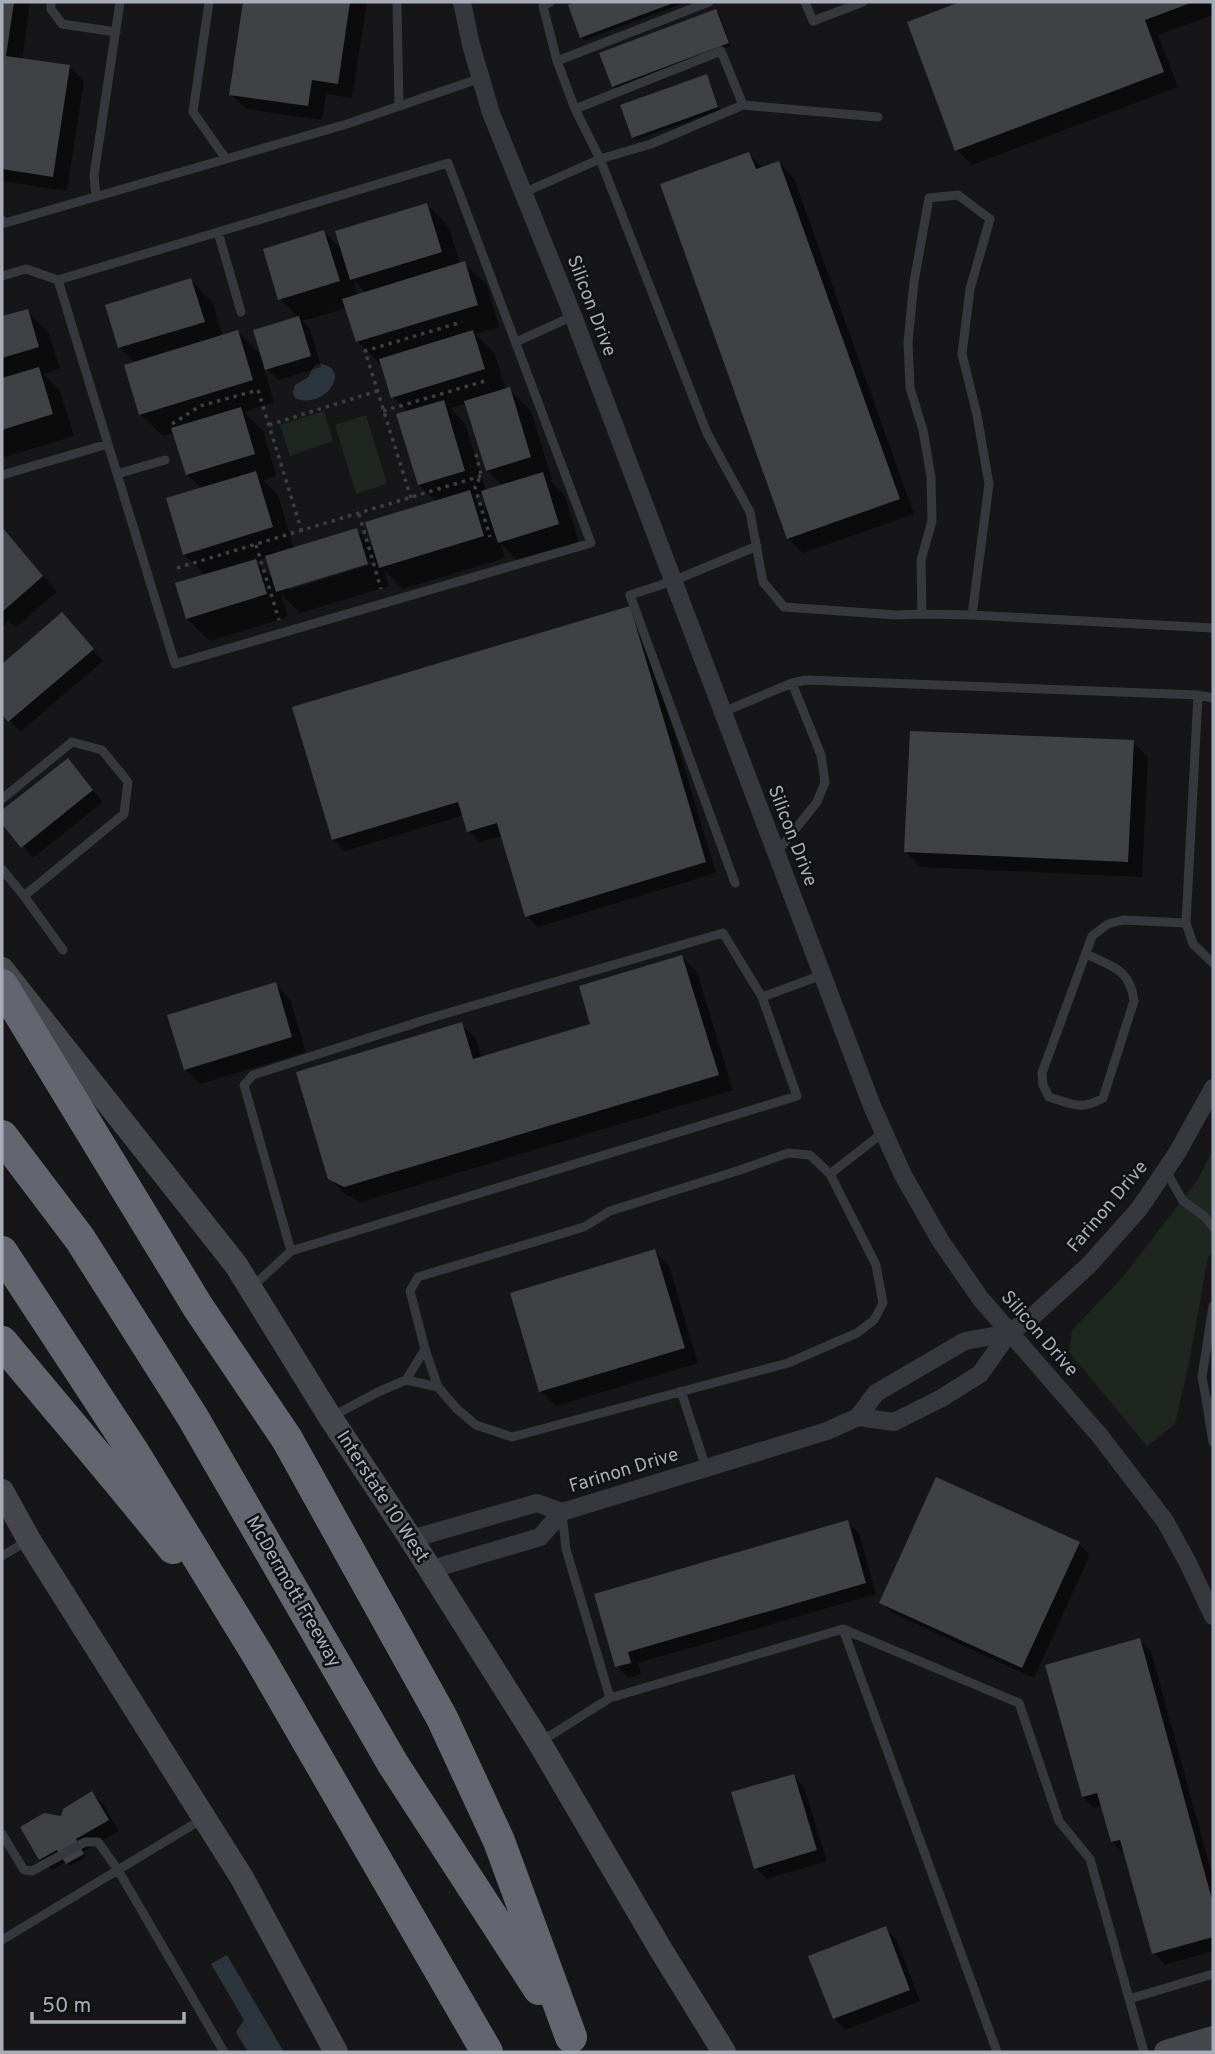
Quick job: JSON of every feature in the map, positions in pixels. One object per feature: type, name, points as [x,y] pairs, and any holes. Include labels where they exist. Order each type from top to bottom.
[{"type":"highway","points":[[2,985],[198,1307],[287,1439],[442,1718],[499,1841],[575,2045]]},
{"type":"highway","name":"McDermott Freeway","points":[[2,1136],[80,1239],[125,1310],[191,1416],[393,1764],[575,2045]]},
{"type":"highway","points":[[2,1252],[134,1452],[259,1657],[487,2052]]},
{"type":"highway","points":[[2,1342],[112,1471],[259,1657]]},
{"type":"main road","name":"Interstate 10 West","points":[[2,969],[236,1265],[330,1418],[411,1539],[539,1742],[724,2052]]},
{"type":"main road","points":[[2,1492],[29,1540],[242,1878],[335,2052]]},
{"type":"main road","points":[[1166,2052],[1213,2038]]},
{"type":"street","name":"Silicon Drive","points":[[462,2],[471,46],[491,113],[573,316],[872,1106],[903,1175],[940,1240],[980,1298],[1100,1436],[1165,1521],[1213,1616]]},
{"type":"street","name":"Farinon Drive","points":[[858,1417],[894,1422],[940,1399],[980,1374],[1009,1333],[1033,1316],[1089,1265],[1139,1209],[1177,1153],[1213,1087]]},
{"type":"street","name":"Farinon Drive","points":[[429,1570],[540,1537],[562,1512],[827,1431],[858,1417],[876,1393],[965,1341],[1009,1333]]},
{"type":"street","name":"Farinon Drive","points":[[411,1539],[537,1503],[562,1512]]},
{"type":"lane","points":[[51,2],[51,9],[62,24],[116,32]]},
{"type":"lane","points":[[96,196],[94,175],[120,2]]},
{"type":"lane","points":[[209,2],[193,112],[226,159]]},
{"type":"lane","points":[[397,2],[399,106]]},
{"type":"lane","points":[[550,2],[543,6],[557,61],[575,109],[600,159],[706,433],[750,512],[763,582],[784,607],[896,615],[972,615],[1213,628]]},
{"type":"lane","points":[[557,61],[709,2]]},
{"type":"lane","points":[[805,2],[813,21],[863,2]]},
{"type":"lane","points":[[575,109],[721,51],[743,105]]},
{"type":"lane","points":[[2,220],[5,223],[347,124],[481,78]]},
{"type":"lane","points":[[523,193],[600,159],[651,144],[743,105],[878,117]]},
{"type":"lane","points":[[2,276],[26,269],[58,280],[448,163],[592,543],[175,664],[58,280]]},
{"type":"lane","points":[[922,614],[921,560],[932,521],[932,477],[923,430],[910,388],[908,342],[914,282],[929,198],[958,195],[990,219],[970,289],[962,355],[977,415],[989,484],[972,615]]},
{"type":"lane","points":[[218,232],[241,312]]},
{"type":"lane","points":[[516,342],[573,316]]},
{"type":"lane","points":[[2,475],[108,444]]},
{"type":"lane","points":[[117,474],[165,460]]},
{"type":"lane","points":[[735,883],[630,595],[673,582],[757,546]]},
{"type":"lane","points":[[723,712],[792,682],[806,680],[1198,695],[1213,698]]},
{"type":"lane","points":[[776,853],[817,802],[825,782],[821,755],[792,682]]},
{"type":"lane","points":[[1198,695],[1186,923],[1193,944],[1213,963]]},
{"type":"lane","points":[[2,799],[72,742],[102,750],[128,782],[124,814],[24,896]]},
{"type":"lane","points":[[2,869],[63,950]]},
{"type":"lane","points":[[1086,954],[1121,971],[1132,985],[1134,1001],[1103,1098],[1091,1105],[1080,1107],[1049,1097],[1043,1085],[1042,1073],[1092,936],[1108,924],[1123,920],[1186,923]]},
{"type":"lane","points":[[251,1289],[291,1251],[797,1096],[762,997],[723,933],[434,1017],[253,1075],[244,1085],[291,1251]]},
{"type":"lane","points":[[762,997],[822,975]]},
{"type":"lane","points":[[830,1174],[884,1131]]},
{"type":"lane","points":[[788,1153],[810,1155],[830,1174],[876,1265],[883,1303],[874,1320],[858,1333],[788,1363],[512,1437],[476,1425],[457,1409],[438,1387],[410,1291],[418,1278],[584,1227],[610,1211],[788,1153]]},
{"type":"lane","points":[[1166,1171],[1182,1201],[1204,1216],[1213,1227]]},
{"type":"lane","points":[[1213,1306],[1202,1377],[1213,1442]]},
{"type":"lane","points":[[330,1418],[406,1380],[425,1349]]},
{"type":"lane","points":[[406,1380],[438,1387]]},
{"type":"lane","points":[[681,1391],[706,1468]]},
{"type":"lane","points":[[1206,1398],[1213,1406]]},
{"type":"lane","points":[[562,1512],[566,1549],[610,1698]]},
{"type":"lane","points":[[2,1556],[29,1540]]},
{"type":"lane","points":[[843,1629],[997,2052]]},
{"type":"lane","points":[[539,1742],[610,1698],[843,1629],[1019,1703],[1059,1821],[1090,1859],[1144,2052]]},
{"type":"lane","points":[[3,1938],[204,1818]]},
{"type":"lane","points":[[2,1834],[24,1870],[32,1871],[85,1842],[98,1842],[118,1870],[224,2052]]},
{"type":"lane","points":[[1129,1999],[1213,1974]]},
{"type":"path","points":[[411,498],[365,351],[462,322]]},
{"type":"path","points":[[383,411],[485,381]]},
{"type":"path","points":[[172,424],[201,406],[258,390],[302,532]]},
{"type":"path","points":[[269,425],[377,391]]},
{"type":"path","points":[[475,454],[481,476],[475,486]]},
{"type":"path","points":[[177,568],[481,476]]},
{"type":"path","points":[[467,481],[475,486],[490,537]]},
{"type":"path","points":[[359,514],[385,603]]},
{"type":"path","points":[[256,545],[283,632]]},
{"type":"shaded area","points":[[321,364],[335,374],[330,388],[315,399],[305,401],[295,398],[295,385],[308,377],[315,365]]},
{"type":"shaded area","points":[[324,411],[333,441],[290,456],[280,425]]},
{"type":"shaded area","points":[[366,415],[387,484],[356,494],[335,425]]},
{"type":"shaded area","points":[[1213,1150],[1213,1252],[1208,1257],[1189,1363],[1175,1424],[1147,1446],[1069,1352],[1072,1330],[1122,1278],[1196,1182]]},
{"type":"shaded area","points":[[227,1955],[284,2052],[248,2052],[236,2032],[244,2020],[211,1964]]},
{"type":"building","points":[[2,2],[14,2],[6,56],[70,65],[53,177],[2,169]]},
{"type":"building","points":[[243,2],[350,2],[338,84],[312,80],[308,106],[229,95]]},
{"type":"building","points":[[576,2],[676,2],[580,38],[568,5]]},
{"type":"building","points":[[960,2],[1193,2],[1145,20],[1164,72],[955,151],[907,22]]},
{"type":"building","points":[[716,9],[729,43],[612,87],[599,53]]},
{"type":"building","points":[[707,74],[718,107],[632,138],[620,105]]},
{"type":"building","points":[[749,152],[756,169],[779,161],[900,499],[787,539],[660,184]]},
{"type":"building","points":[[427,203],[442,252],[350,280],[335,231]]},
{"type":"building","points":[[324,230],[340,281],[278,300],[263,249]]},
{"type":"building","points":[[465,261],[478,305],[356,342],[342,299]]},
{"type":"building","points":[[191,278],[205,322],[118,348],[105,305]]},
{"type":"building","points":[[28,309],[39,347],[2,358],[2,316]]},
{"type":"building","points":[[299,316],[311,356],[265,370],[253,330]]},
{"type":"building","points":[[238,330],[253,380],[139,415],[124,365]]},
{"type":"building","points":[[473,330],[485,369],[391,398],[379,359]]},
{"type":"building","points":[[39,367],[53,414],[2,430],[2,378]]},
{"type":"building","points":[[510,387],[531,457],[486,471],[464,401]]},
{"type":"building","points":[[444,400],[465,471],[418,485],[396,414]]},
{"type":"building","points":[[241,407],[255,454],[186,475],[171,428]]},
{"type":"building","points":[[256,471],[273,527],[183,555],[166,498]]},
{"type":"building","points":[[543,472],[559,524],[498,543],[481,491]]},
{"type":"building","points":[[470,490],[484,536],[379,568],[365,522]]},
{"type":"building","points":[[2,527],[43,576],[2,612]]},
{"type":"building","points":[[357,528],[368,564],[276,592],[265,556]]},
{"type":"building","points":[[256,559],[267,594],[186,619],[175,583]]},
{"type":"building","points":[[630,606],[706,862],[525,917],[497,823],[467,832],[458,802],[332,840],[292,707]]},
{"type":"building","points":[[62,612],[94,649],[8,722],[2,714],[2,664]]},
{"type":"building","points":[[910,731],[1134,740],[1128,862],[904,852]]},
{"type":"building","points":[[68,758],[93,790],[21,848],[2,824],[2,810]]},
{"type":"building","points":[[682,955],[719,1075],[344,1187],[328,1179],[296,1072],[462,1022],[473,1059],[590,1024],[579,986]]},
{"type":"building","points":[[276,982],[292,1037],[184,1070],[167,1015]]},
{"type":"building","points":[[655,1249],[685,1348],[539,1392],[510,1293]]},
{"type":"building","points":[[936,1477],[1080,1542],[1022,1668],[879,1603]]},
{"type":"building","points":[[848,1520],[866,1583],[628,1652],[631,1663],[615,1667],[594,1594]]},
{"type":"building","points":[[1140,1638],[1213,1903],[1213,1937],[1152,1954],[1120,1840],[1111,1842],[1097,1793],[1082,1797],[1045,1665]]},
{"type":"building","points":[[794,1774],[817,1850],[754,1869],[731,1792]]},
{"type":"building","points":[[92,1791],[109,1820],[76,1839],[84,1854],[66,1864],[57,1850],[39,1860],[20,1827],[44,1813],[61,1816],[63,1809]]},
{"type":"building","points":[[886,1926],[910,1990],[833,2019],[808,1956]]}]
